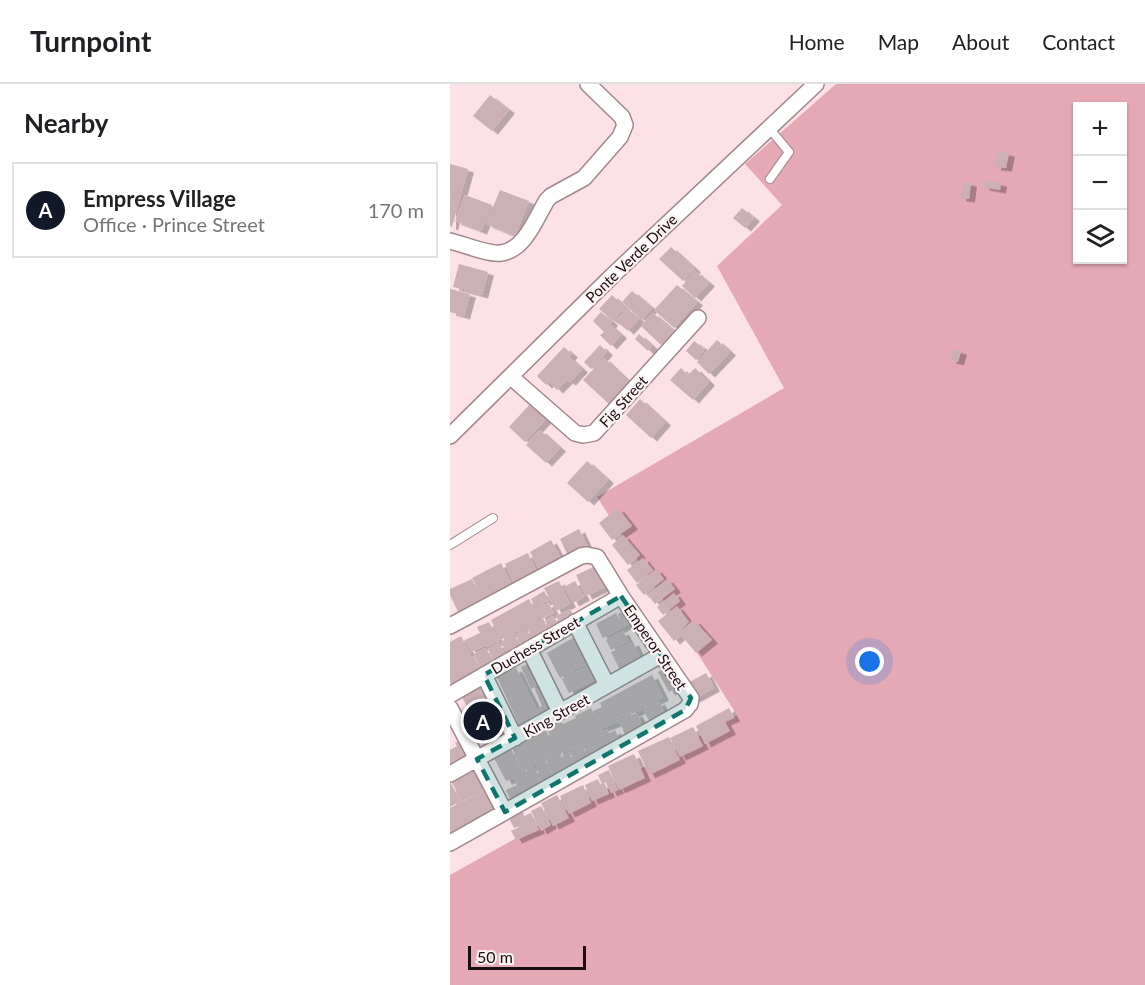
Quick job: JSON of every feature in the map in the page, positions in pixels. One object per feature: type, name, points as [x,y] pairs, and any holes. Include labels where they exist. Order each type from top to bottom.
[{"type":"street","points":[[450,241],[500,253],[512,250],[521,242],[551,196],[579,183],[620,137],[625,125],[622,117],[588,84]]},
{"type":"street","name":"Ponte Verde Drive","points":[[450,436],[613,275],[816,84]]},
{"type":"street","name":"Fig Street","points":[[511,376],[575,433],[583,435],[594,433],[698,318]]},
{"type":"street","name":"Emperor Street","points":[[450,626],[581,556],[597,557],[691,698],[685,710],[450,843]]},
{"type":"street","name":"Duchess Street","points":[[450,695],[621,596]]},
{"type":"street","points":[[575,622],[607,686]]},
{"type":"street","points":[[529,649],[560,712]]},
{"type":"street","name":"King Street","points":[[450,774],[662,656]]},
{"type":"street","points":[[484,675],[515,738]]},
{"type":"street","points":[[450,708],[505,812]]},
{"type":"lane","points":[[769,128],[789,152],[770,179]]},
{"type":"lane","points":[[450,545],[493,518]]},
{"type":"highlighted area","points":[[621,596],[691,698],[685,710],[505,812],[477,759],[515,738],[484,675]]},
{"type":"shaded area","points":[[836,84],[1145,84],[1145,985],[450,985],[450,875],[737,715],[597,497],[784,388],[717,266],[782,205],[745,164]]},
{"type":"building","points":[[490,95],[509,110],[492,131],[473,116]]},
{"type":"building","points":[[997,151],[1009,153],[1006,168],[995,167]]},
{"type":"building","points":[[450,164],[468,169],[452,227],[450,226]]},
{"type":"building","points":[[984,180],[1001,183],[1000,190],[983,187]]},
{"type":"building","points":[[963,182],[971,183],[969,199],[960,198]]},
{"type":"building","points":[[500,190],[529,201],[515,236],[486,224]]},
{"type":"building","points":[[465,195],[492,205],[481,231],[455,221]]},
{"type":"building","points":[[742,208],[754,218],[745,228],[733,218]]},
{"type":"building","points":[[671,247],[695,269],[683,281],[659,259]]},
{"type":"building","points":[[459,264],[488,272],[482,295],[453,287]]},
{"type":"building","points":[[695,271],[709,283],[695,298],[682,286]]},
{"type":"building","points":[[677,285],[697,302],[674,328],[654,310]]},
{"type":"building","points":[[450,289],[470,294],[464,316],[450,312]]},
{"type":"building","points":[[632,291],[652,308],[642,320],[622,302]]},
{"type":"building","points":[[612,295],[625,307],[613,321],[599,309]]},
{"type":"building","points":[[627,308],[639,319],[628,331],[616,321]]},
{"type":"building","points":[[601,312],[621,335],[611,346],[600,335],[604,332],[593,321]]},
{"type":"building","points":[[653,313],[674,331],[661,345],[641,326]]},
{"type":"building","points":[[639,334],[652,346],[648,351],[635,339]]},
{"type":"building","points":[[717,340],[730,352],[709,374],[697,362]]},
{"type":"building","points":[[694,341],[705,349],[696,360],[686,351]]},
{"type":"building","points":[[600,345],[607,352],[591,369],[584,362]]},
{"type":"building","points":[[564,347],[572,354],[569,357],[582,369],[570,382],[567,380],[557,390],[549,382],[546,385],[537,376]]},
{"type":"building","points":[[953,349],[961,351],[958,362],[950,360]]},
{"type":"building","points":[[604,358],[630,383],[610,405],[583,380]]},
{"type":"building","points":[[681,368],[688,375],[695,368],[709,382],[693,400],[670,380]]},
{"type":"building","points":[[640,399],[665,422],[651,438],[626,415]]},
{"type":"building","points":[[530,404],[546,419],[525,442],[509,427]]},
{"type":"building","points":[[540,430],[560,448],[546,463],[526,445]]},
{"type":"building","points":[[587,461],[608,480],[588,502],[567,483]]},
{"type":"building","points":[[618,508],[632,526],[612,540],[599,523]]},
{"type":"building","points":[[579,529],[588,548],[569,558],[560,539]]},
{"type":"building","points":[[623,535],[640,555],[628,565],[612,545]]},
{"type":"building","points":[[551,540],[562,561],[541,573],[530,552]]},
{"type":"building","points":[[528,553],[538,575],[515,586],[505,564]]},
{"type":"building","points":[[643,558],[653,570],[637,583],[627,570]]},
{"type":"building","points":[[501,563],[514,590],[486,604],[472,578]]},
{"type":"building","points":[[600,564],[610,585],[586,596],[576,575]]},
{"type":"building","points":[[656,569],[664,579],[644,595],[636,585]]},
{"type":"building","points":[[472,579],[485,606],[461,618],[450,595],[450,589]]},
{"type":"building","points":[[667,579],[675,589],[655,604],[648,595]]},
{"type":"building","points":[[559,581],[570,604],[556,611],[544,588]]},
{"type":"building","points":[[575,581],[584,597],[573,603],[564,587]]},
{"type":"building","points":[[544,591],[549,600],[544,602],[541,597],[544,605],[548,603],[554,613],[541,619],[531,599]]},
{"type":"building","points":[[674,593],[680,601],[663,615],[657,607]]},
{"type":"building","points":[[529,599],[539,619],[500,640],[491,620]]},
{"type":"building","points":[[677,606],[689,622],[678,633],[694,620],[712,640],[696,653],[681,635],[674,641],[658,621]]},
{"type":"building","points":[[570,609],[575,618],[562,626],[556,616]]},
{"type":"building","points":[[628,609],[634,621],[603,638],[596,624],[616,613],[621,622],[618,614]]},
{"type":"building","points":[[553,616],[561,629],[552,633],[545,621]]},
{"type":"building","points":[[543,619],[551,635],[535,643],[527,627]]},
{"type":"building","points":[[489,622],[499,641],[471,652],[465,640],[480,633],[477,627]]},
{"type":"building","points":[[526,628],[534,644],[523,649],[516,634]]},
{"type":"building","points":[[623,631],[628,641],[611,650],[606,640]]},
{"type":"building","points":[[514,634],[523,650],[509,657],[501,642]]},
{"type":"building","points":[[578,635],[592,661],[560,678],[547,653]]},
{"type":"building","points":[[461,636],[471,656],[459,663],[474,656],[481,672],[454,690],[450,682],[450,642]]},
{"type":"building","points":[[633,642],[643,664],[622,674],[611,652]]},
{"type":"building","points":[[499,643],[508,659],[496,665],[488,649]]},
{"type":"building","points":[[486,648],[496,667],[483,673],[474,654]]},
{"type":"building","points":[[533,662],[542,683],[531,689],[521,667]]},
{"type":"building","points":[[594,663],[601,677],[569,693],[562,679]]},
{"type":"building","points":[[668,667],[679,686],[669,692],[658,672]]},
{"type":"building","points":[[516,668],[543,722],[522,732],[497,677]]},
{"type":"building","points":[[706,673],[714,688],[694,699],[686,684]]},
{"type":"building","points":[[652,675],[663,697],[643,707],[639,702],[642,709],[632,714],[628,707],[629,709],[615,715],[618,722],[600,729],[603,734],[559,754],[547,729],[576,718],[575,716],[591,708],[596,719],[593,711],[602,707],[600,703]]},
{"type":"building","points":[[491,681],[519,734],[490,749],[462,697]]},
{"type":"building","points":[[544,685],[553,714],[544,718],[538,708],[542,706],[535,690]]},
{"type":"building","points":[[659,701],[668,719],[652,727],[643,709]]},
{"type":"building","points":[[729,708],[734,718],[725,722],[730,731],[705,744],[696,726]]},
{"type":"building","points":[[630,711],[631,715],[637,713],[644,730],[627,739],[617,716]]},
{"type":"building","points":[[693,727],[703,746],[680,757],[670,738]]},
{"type":"building","points":[[607,729],[609,733],[615,730],[621,744],[588,756],[583,745],[603,735],[606,739],[602,732]]},
{"type":"building","points":[[546,730],[556,751],[532,762],[534,766],[523,771],[512,748]]},
{"type":"building","points":[[669,737],[680,760],[649,775],[638,751]]},
{"type":"building","points":[[461,739],[473,760],[453,770],[450,765],[450,750],[457,746],[455,743]]},
{"type":"building","points":[[582,745],[589,761],[577,766],[569,750]]},
{"type":"building","points":[[511,749],[523,773],[535,768],[544,786],[511,801],[506,790],[517,785],[514,778],[506,781],[494,758]]},
{"type":"building","points":[[569,752],[577,770],[570,773],[562,756]]},
{"type":"building","points":[[556,753],[560,755],[568,774],[555,779],[545,757]]},
{"type":"building","points":[[634,754],[645,778],[619,790],[608,766]]},
{"type":"building","points":[[544,758],[554,779],[544,784],[534,762]]},
{"type":"building","points":[[477,769],[487,788],[462,801],[452,783]]},
{"type":"building","points":[[609,770],[618,790],[611,793],[606,782],[602,784],[598,775]]},
{"type":"building","points":[[598,779],[601,786],[605,784],[609,794],[592,801],[585,785]]},
{"type":"building","points":[[450,782],[461,801],[450,807]]},
{"type":"building","points":[[583,785],[591,803],[569,814],[560,796]]},
{"type":"building","points":[[488,789],[499,809],[450,838],[450,808]]},
{"type":"building","points":[[557,795],[569,818],[553,826],[541,803]]},
{"type":"building","points":[[541,806],[551,825],[541,831],[531,811]]},
{"type":"building","points":[[523,812],[524,816],[531,813],[539,830],[516,840],[511,831],[528,823],[514,828],[509,818]]},
{"type":"place","name":"Empress Village","points":[[483,721]]}]
